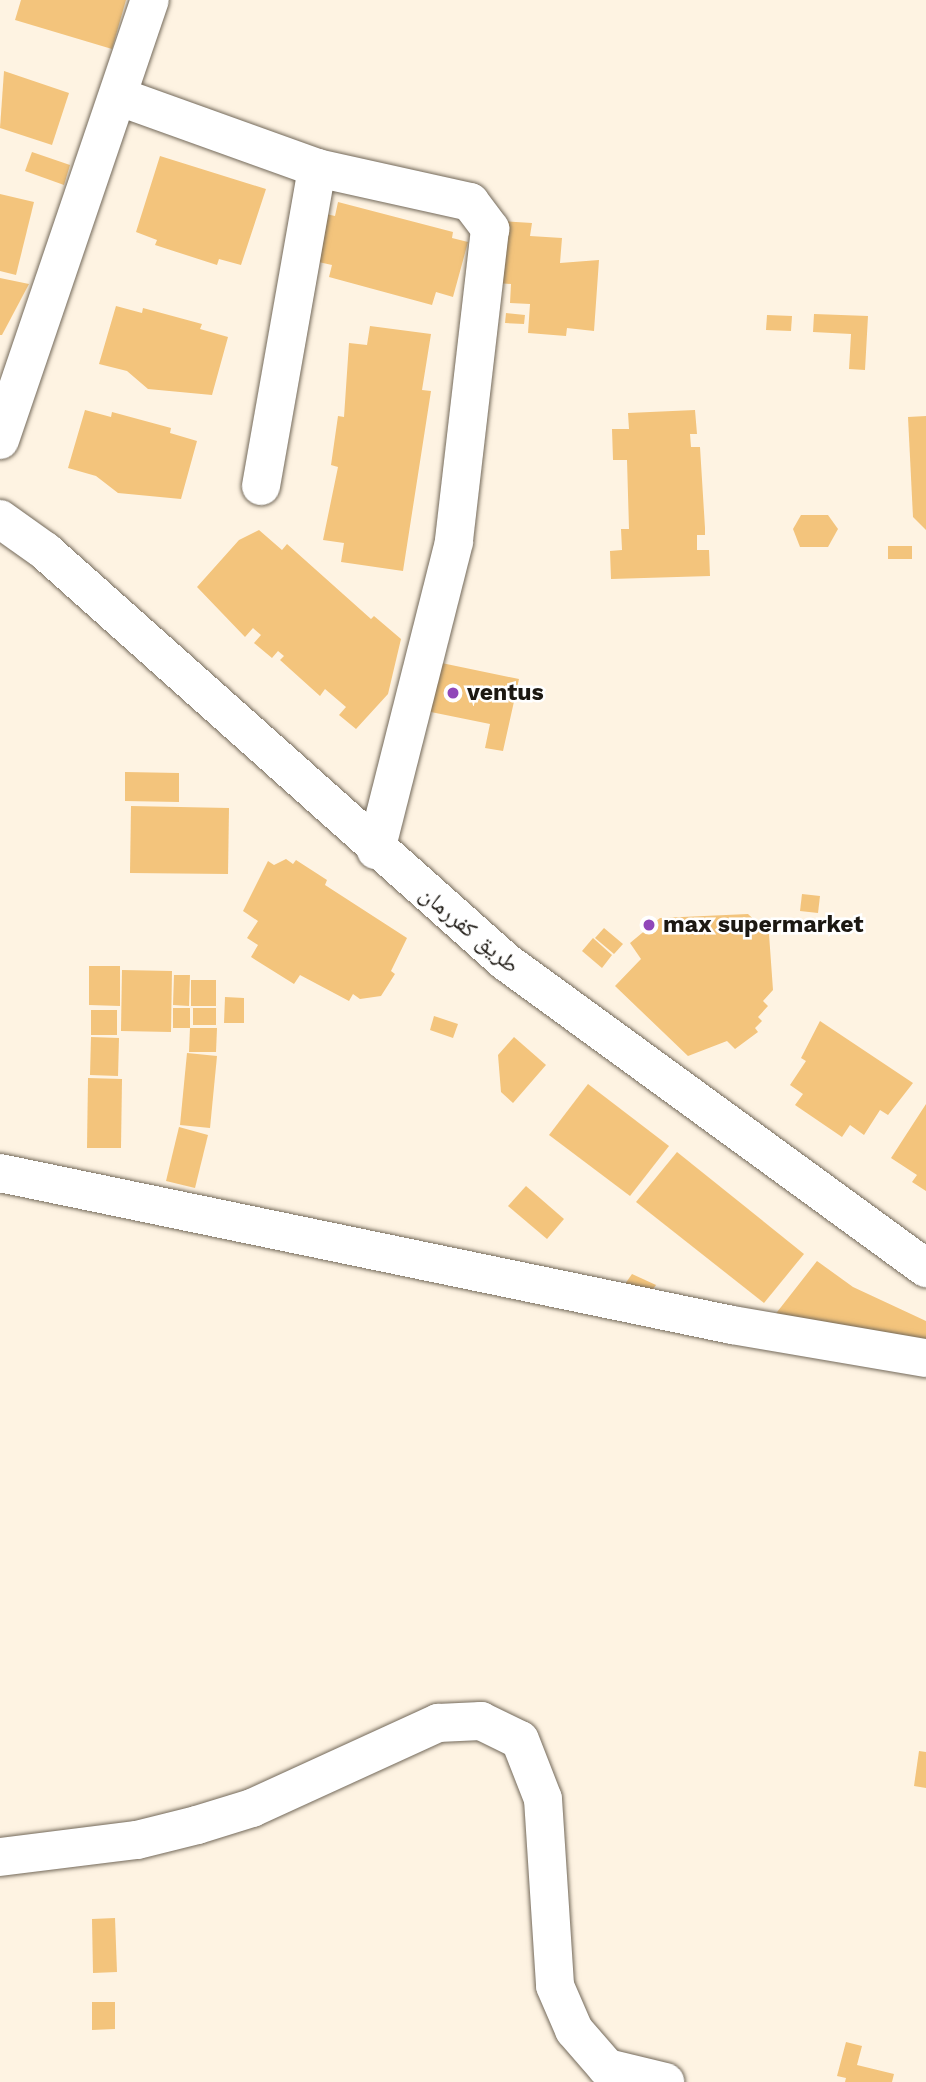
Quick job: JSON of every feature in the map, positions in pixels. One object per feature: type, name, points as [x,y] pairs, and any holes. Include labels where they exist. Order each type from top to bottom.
[{"type":"street","points":[[0,440],[120,97],[150,0]]},
{"type":"street","points":[[120,97],[317,168],[470,202],[490,229],[454,542],[376,850]]},
{"type":"street","points":[[261,486],[317,168]]},
{"type":"street","points":[[0,490],[45,551]]},
{"type":"street","points":[[0,519],[45,551]]},
{"type":"street","name":"طريق كفررمان","points":[[45,551],[376,850],[506,962],[926,1268]]},
{"type":"street","points":[[0,1173],[732,1325],[926,1359]]},
{"type":"street","points":[[0,1857],[137,1840],[197,1825],[252,1808],[438,1723],[481,1721],[520,1740],[543,1799],[555,1986],[574,2029],[607,2068],[665,2082]]},
{"type":"building","points":[[21,0],[126,0],[112,49],[15,20]]},
{"type":"building","points":[[4,71],[69,93],[52,145],[0,128]]},
{"type":"building","points":[[32,152],[70,165],[64,185],[25,171]]},
{"type":"building","points":[[160,156],[266,189],[241,265],[219,259],[217,265],[155,245],[157,240],[136,232]]},
{"type":"building","points":[[0,194],[34,202],[16,275],[0,271]]},
{"type":"building","points":[[338,202],[453,232],[452,238],[468,242],[453,297],[436,292],[432,305],[329,277],[332,265],[314,261],[326,214],[335,216]]},
{"type":"building","points":[[502,221],[532,223],[530,236],[562,238],[560,263],[599,260],[594,331],[567,328],[566,336],[528,333],[530,304],[510,303],[511,284],[497,283]]},
{"type":"building","points":[[0,278],[29,284],[2,335],[0,335]]},
{"type":"building","points":[[116,306],[142,313],[143,308],[202,324],[200,329],[228,337],[212,395],[148,389],[127,371],[99,364]]},
{"type":"building","points":[[506,313],[525,315],[524,324],[505,323]]},
{"type":"building","points":[[814,314],[868,316],[865,370],[849,369],[851,334],[813,332]]},
{"type":"building","points":[[767,315],[792,316],[791,331],[766,330]]},
{"type":"building","points":[[370,326],[431,334],[422,390],[431,391],[403,571],[341,562],[344,543],[323,540],[338,467],[331,465],[338,416],[344,417],[349,343],[367,345]]},
{"type":"building","points":[[85,410],[111,417],[112,412],[171,428],[170,433],[197,441],[181,499],[118,493],[96,476],[68,468]]},
{"type":"building","points":[[695,410],[697,434],[690,434],[691,447],[700,447],[705,528],[705,535],[697,535],[697,550],[709,550],[710,576],[611,579],[610,551],[622,550],[621,529],[629,529],[627,460],[613,460],[612,429],[629,429],[628,413]]},
{"type":"building","points":[[926,416],[926,530],[913,517],[908,417]]},
{"type":"building","points":[[801,515],[828,515],[838,529],[828,547],[800,547],[793,529]]},
{"type":"building","points":[[259,530],[282,550],[287,544],[371,619],[374,616],[401,639],[388,694],[356,729],[339,715],[346,707],[325,689],[320,696],[280,660],[284,656],[278,651],[272,658],[254,643],[261,635],[253,628],[245,637],[197,587],[239,540]]},
{"type":"building","points":[[888,546],[912,546],[912,559],[888,559]]},
{"type":"building","points":[[432,661],[519,679],[503,751],[485,748],[490,724],[421,710]]},
{"type":"building","points":[[125,772],[179,773],[179,802],[125,801]]},
{"type":"building","points":[[131,806],[229,808],[228,874],[130,873]]},
{"type":"building","points":[[286,859],[293,864],[296,860],[327,880],[325,885],[407,938],[391,971],[395,974],[381,996],[360,999],[353,994],[349,1001],[300,975],[294,984],[251,957],[258,945],[247,938],[258,921],[243,911],[268,861],[274,865]]},
{"type":"building","points":[[802,894],[820,896],[818,913],[800,911]]},
{"type":"building","points":[[748,914],[769,934],[773,990],[763,1001],[768,1006],[758,1017],[762,1021],[755,1028],[758,1032],[735,1049],[727,1041],[688,1056],[615,986],[641,959],[630,943],[660,918]]},
{"type":"building","points":[[604,928],[623,944],[614,954],[595,938]]},
{"type":"building","points":[[593,938],[612,955],[602,968],[582,951]]},
{"type":"building","points":[[89,966],[120,966],[120,1006],[89,1005]]},
{"type":"building","points":[[122,970],[172,971],[171,1032],[121,1031]]},
{"type":"building","points":[[174,975],[190,975],[189,1006],[173,1005]]},
{"type":"building","points":[[191,980],[216,980],[216,1006],[191,1006]]},
{"type":"building","points":[[225,997],[244,998],[244,1023],[224,1023]]},
{"type":"building","points":[[173,1008],[190,1008],[190,1028],[173,1028]]},
{"type":"building","points":[[193,1008],[216,1008],[216,1025],[193,1025]]},
{"type":"building","points":[[91,1010],[117,1010],[117,1035],[91,1035]]},
{"type":"building","points":[[434,1016],[458,1024],[453,1038],[430,1030]]},
{"type":"building","points":[[820,1021],[913,1083],[888,1115],[880,1110],[864,1135],[850,1125],[842,1137],[795,1105],[803,1094],[790,1085],[806,1061],[801,1058]]},
{"type":"building","points":[[190,1028],[217,1028],[216,1052],[189,1052]]},
{"type":"building","points":[[91,1037],[119,1038],[118,1076],[90,1075]]},
{"type":"building","points":[[514,1037],[546,1065],[513,1103],[501,1092],[498,1055]]},
{"type":"building","points":[[187,1053],[217,1056],[210,1128],[180,1125]]},
{"type":"building","points":[[88,1078],[122,1079],[121,1148],[87,1148]]},
{"type":"building","points":[[588,1084],[669,1146],[630,1196],[549,1135]]},
{"type":"building","points":[[926,1104],[926,1191],[912,1182],[917,1175],[891,1158]]},
{"type":"building","points":[[179,1127],[208,1135],[195,1188],[166,1181]]},
{"type":"building","points":[[677,1152],[804,1254],[764,1303],[636,1202]]},
{"type":"building","points":[[526,1186],[564,1219],[547,1239],[508,1206]]},
{"type":"building","points":[[817,1261],[853,1287],[926,1321],[926,1345],[774,1316]]},
{"type":"building","points":[[632,1274],[656,1285],[646,1299],[625,1284]]},
{"type":"building","points":[[919,1751],[926,1752],[926,1788],[914,1786]]},
{"type":"building","points":[[115,1918],[117,1972],[93,1973],[92,1919]]},
{"type":"building","points":[[92,2002],[115,2002],[115,2029],[92,2030]]},
{"type":"building","points":[[846,2042],[862,2046],[857,2065],[894,2074],[892,2082],[845,2082],[846,2078],[837,2076]]},
{"type":"place","name":"ventus","points":[[453,693]]},
{"type":"place","name":"max supermarket","points":[[649,925]]}]
